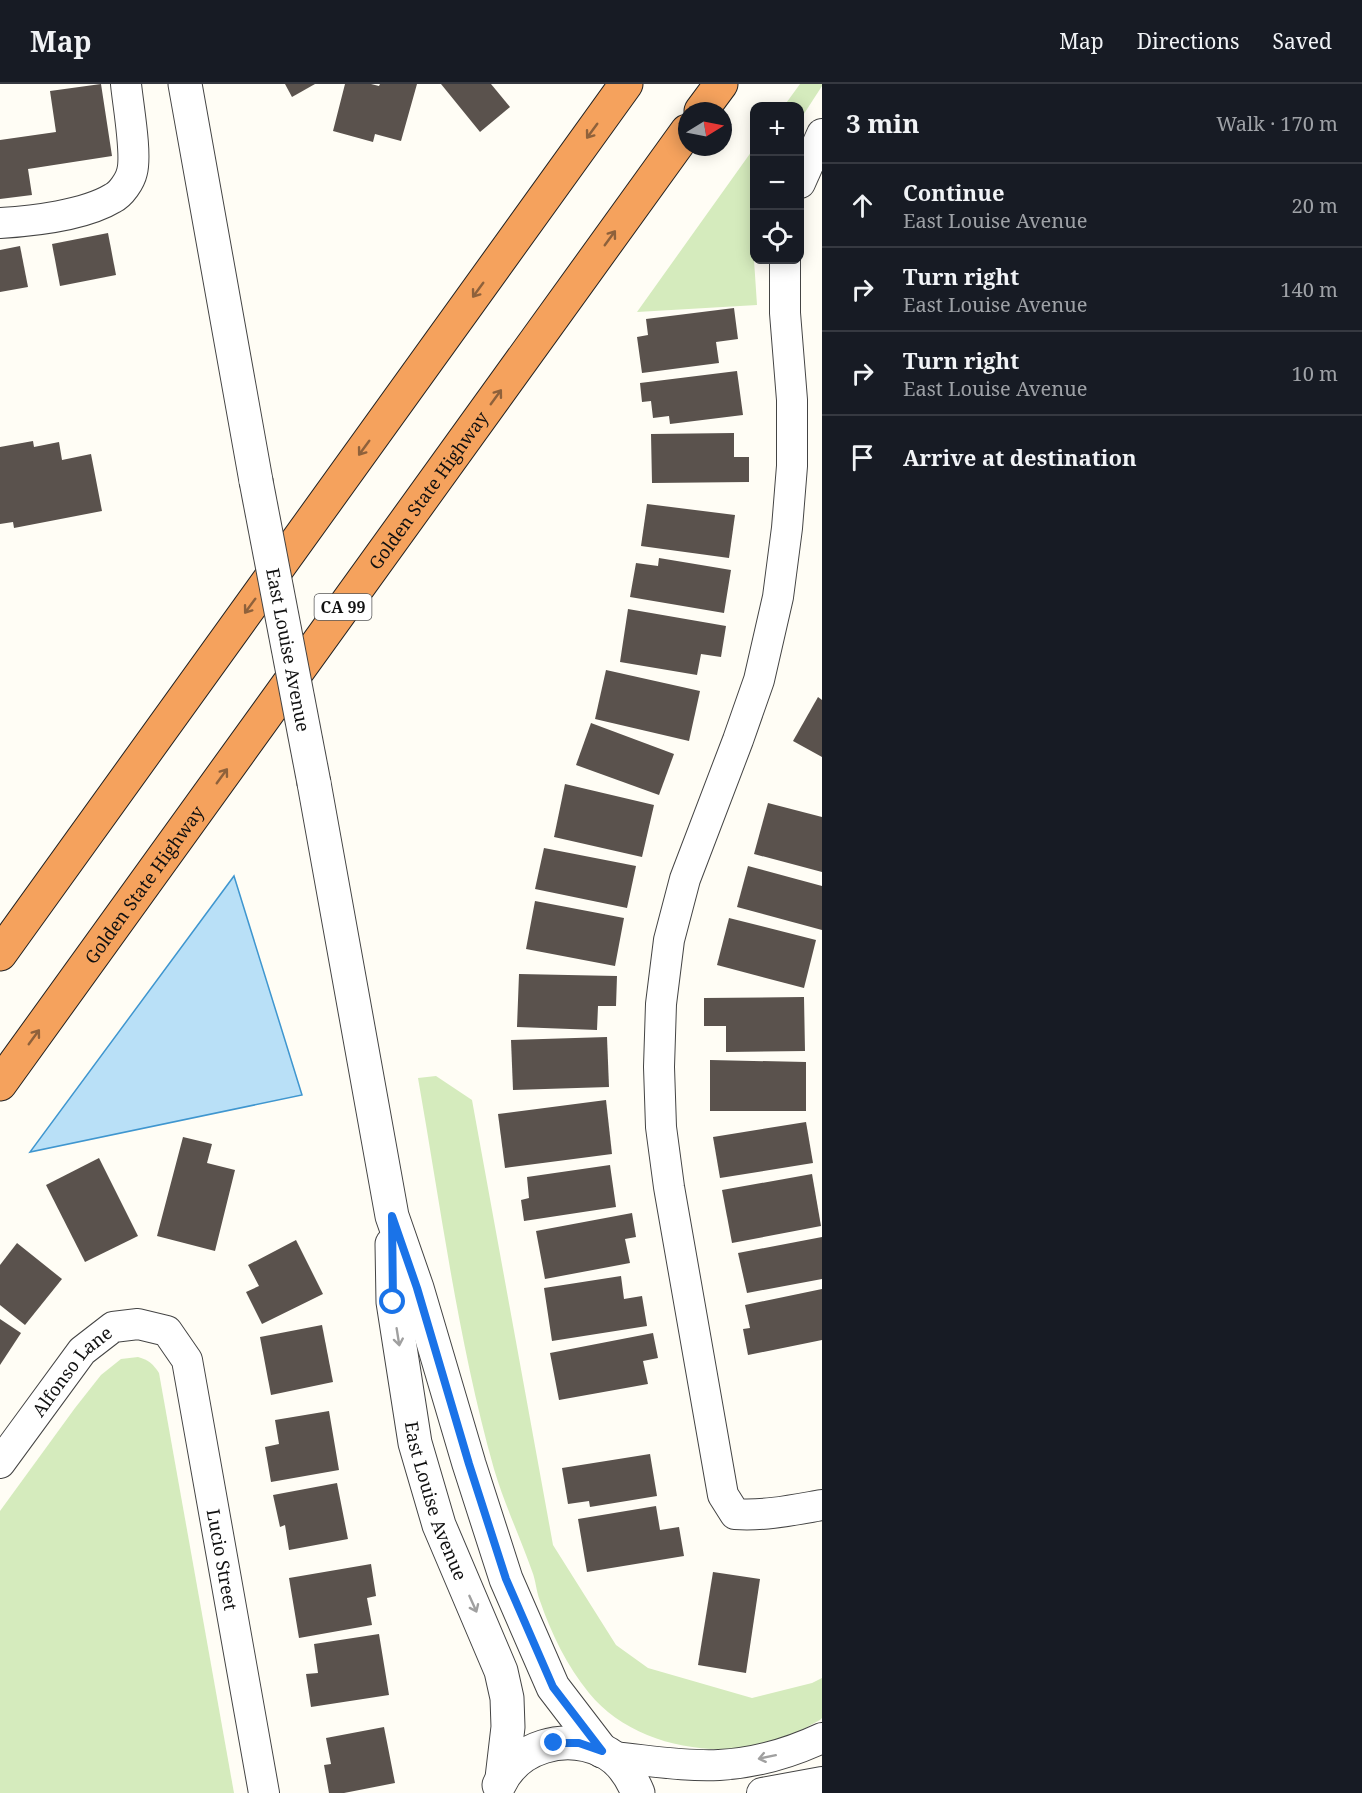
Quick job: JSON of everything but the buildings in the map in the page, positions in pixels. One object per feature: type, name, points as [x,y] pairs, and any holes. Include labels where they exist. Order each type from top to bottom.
[{"type":"highway","points":[[0,954],[626,84]]},
{"type":"highway","points":[[708,102],[721,84]]},
{"type":"highway","name":"Golden State Highway","points":[[0,1084],[678,143]]},
{"type":"street","points":[[0,223],[85,210],[115,198],[128,182],[133,171],[126,84]]},
{"type":"street","name":"East Louise Avenue","points":[[185,84],[392,1216],[417,1288],[506,1579],[553,1687],[607,1754],[628,1773],[638,1793]]},
{"type":"street","points":[[804,174],[822,134]]},
{"type":"street","points":[[785,264],[785,312],[792,400],[792,466],[778,597],[759,680],[685,879],[669,940],[661,1004],[659,1079],[661,1127],[669,1187],[723,1496],[735,1514],[777,1513],[822,1505]]},
{"type":"street","name":"East Louise Avenue","points":[[392,1216],[393,1302],[415,1443],[439,1526],[501,1671],[507,1698],[508,1726],[496,1789]]},
{"type":"street","name":"Alfonso Lane","points":[[0,1463],[82,1351],[113,1327],[138,1324],[167,1331]]},
{"type":"street","name":"Lucio Street","points":[[167,1331],[187,1360],[264,1793]]},
{"type":"street","points":[[607,1754],[719,1766],[774,1756],[799,1749],[822,1738]]},
{"type":"street","name":"East Louise Avenue","points":[[496,1789],[515,1762],[530,1752],[554,1743],[579,1743],[607,1754]]},
{"type":"street","points":[[762,1793],[822,1782]]},
{"type":"green space","points":[[800,84],[822,84],[804,114],[804,102],[787,102]]},
{"type":"green space","points":[[750,154],[750,264],[754,264],[757,305],[637,312]]},
{"type":"green space","points":[[436,1076],[472,1100],[553,1545],[616,1645],[648,1668],[752,1698],[812,1683],[822,1678],[822,1718],[820,1720],[770,1743],[743,1748],[714,1749],[685,1746],[658,1739],[632,1728],[608,1712],[581,1683],[567,1660],[544,1613],[533,1575],[498,1482],[470,1372],[451,1275],[418,1078]]},
{"type":"green space","points":[[138,1357],[150,1363],[159,1373],[234,1793],[0,1793],[0,1511],[101,1375],[121,1359]]},
{"type":"water","points":[[234,876],[302,1095],[30,1152]]},
{"type":"route","points":[[393,1302],[392,1216],[417,1288],[506,1579],[553,1687],[602,1751],[579,1743],[554,1743]]}]
